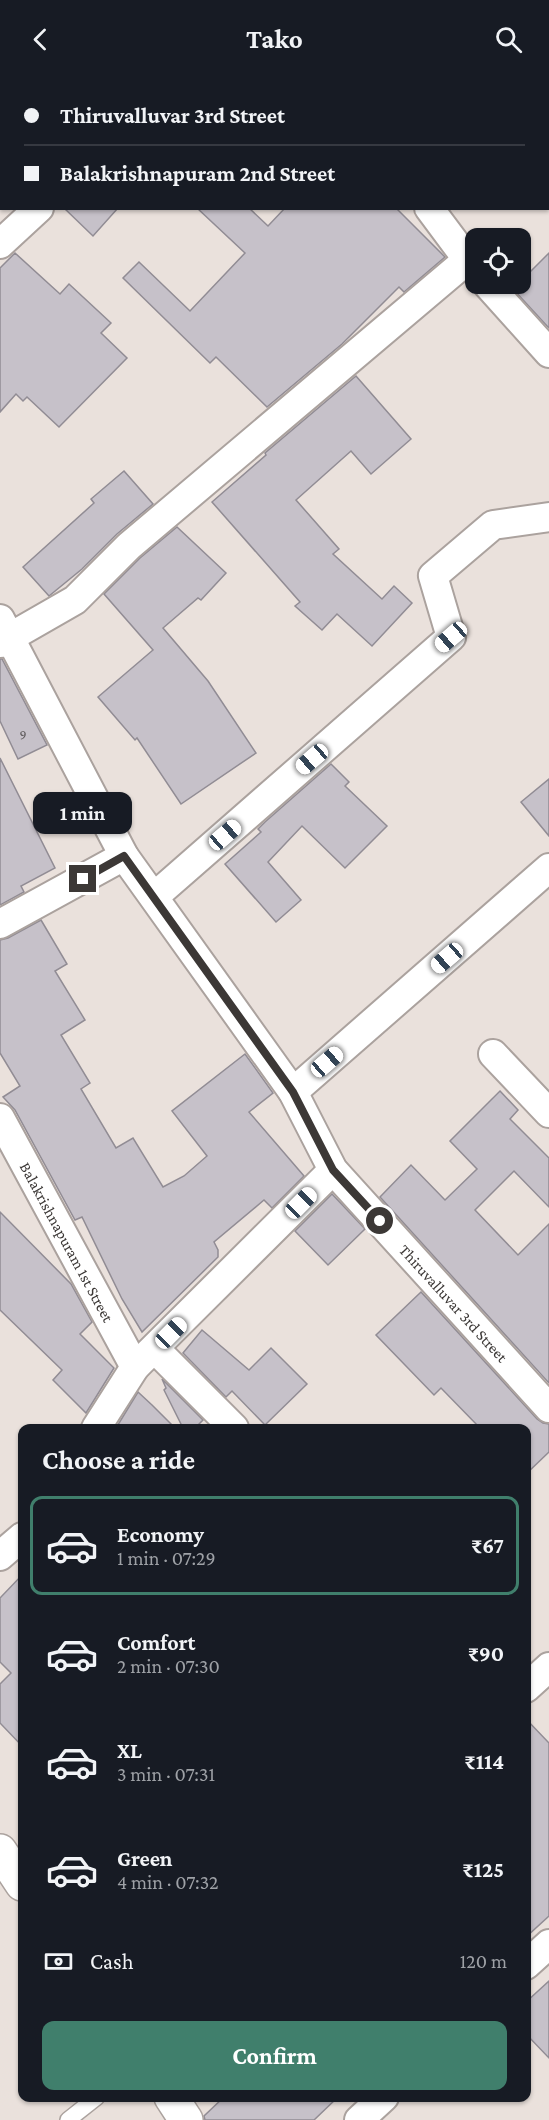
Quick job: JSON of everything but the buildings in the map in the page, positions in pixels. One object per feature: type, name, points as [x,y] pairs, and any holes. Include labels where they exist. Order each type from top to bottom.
[{"type":"street","points":[[0,244],[37,210]]},
{"type":"street","points":[[430,210],[465,258]]},
{"type":"street","points":[[4,633],[75,600],[129,546],[465,271]]},
{"type":"street","points":[[495,294],[549,353]]},
{"type":"street","points":[[155,896],[451,637],[433,576],[493,525],[549,517]]},
{"type":"street","name":"Thiruvalluvar 3rd Street","points":[[4,633],[124,856],[155,896],[293,1092],[333,1170],[549,1408]]},
{"type":"street","points":[[0,924],[124,856]]},
{"type":"street","points":[[293,1092],[549,868]]},
{"type":"street","points":[[493,1054],[549,1113]]},
{"type":"street","name":"Balakrishnapuram 1st Street","points":[[0,1118],[145,1358],[229,1424]]},
{"type":"street","points":[[99,1424],[145,1358],[333,1170]]},
{"type":"street","points":[[0,1556],[18,1540]]},
{"type":"street","points":[[531,1683],[549,1666]]},
{"type":"street","points":[[0,1851],[18,1876]]},
{"type":"street","points":[[174,2102],[186,2120]]},
{"type":"street","points":[[359,2120],[379,2102]]},
{"type":"lane","points":[[68,2120],[91,2102]]},
{"type":"route","points":[[83,879],[124,856],[155,896],[293,1092],[333,1170],[380,1221]]}]
